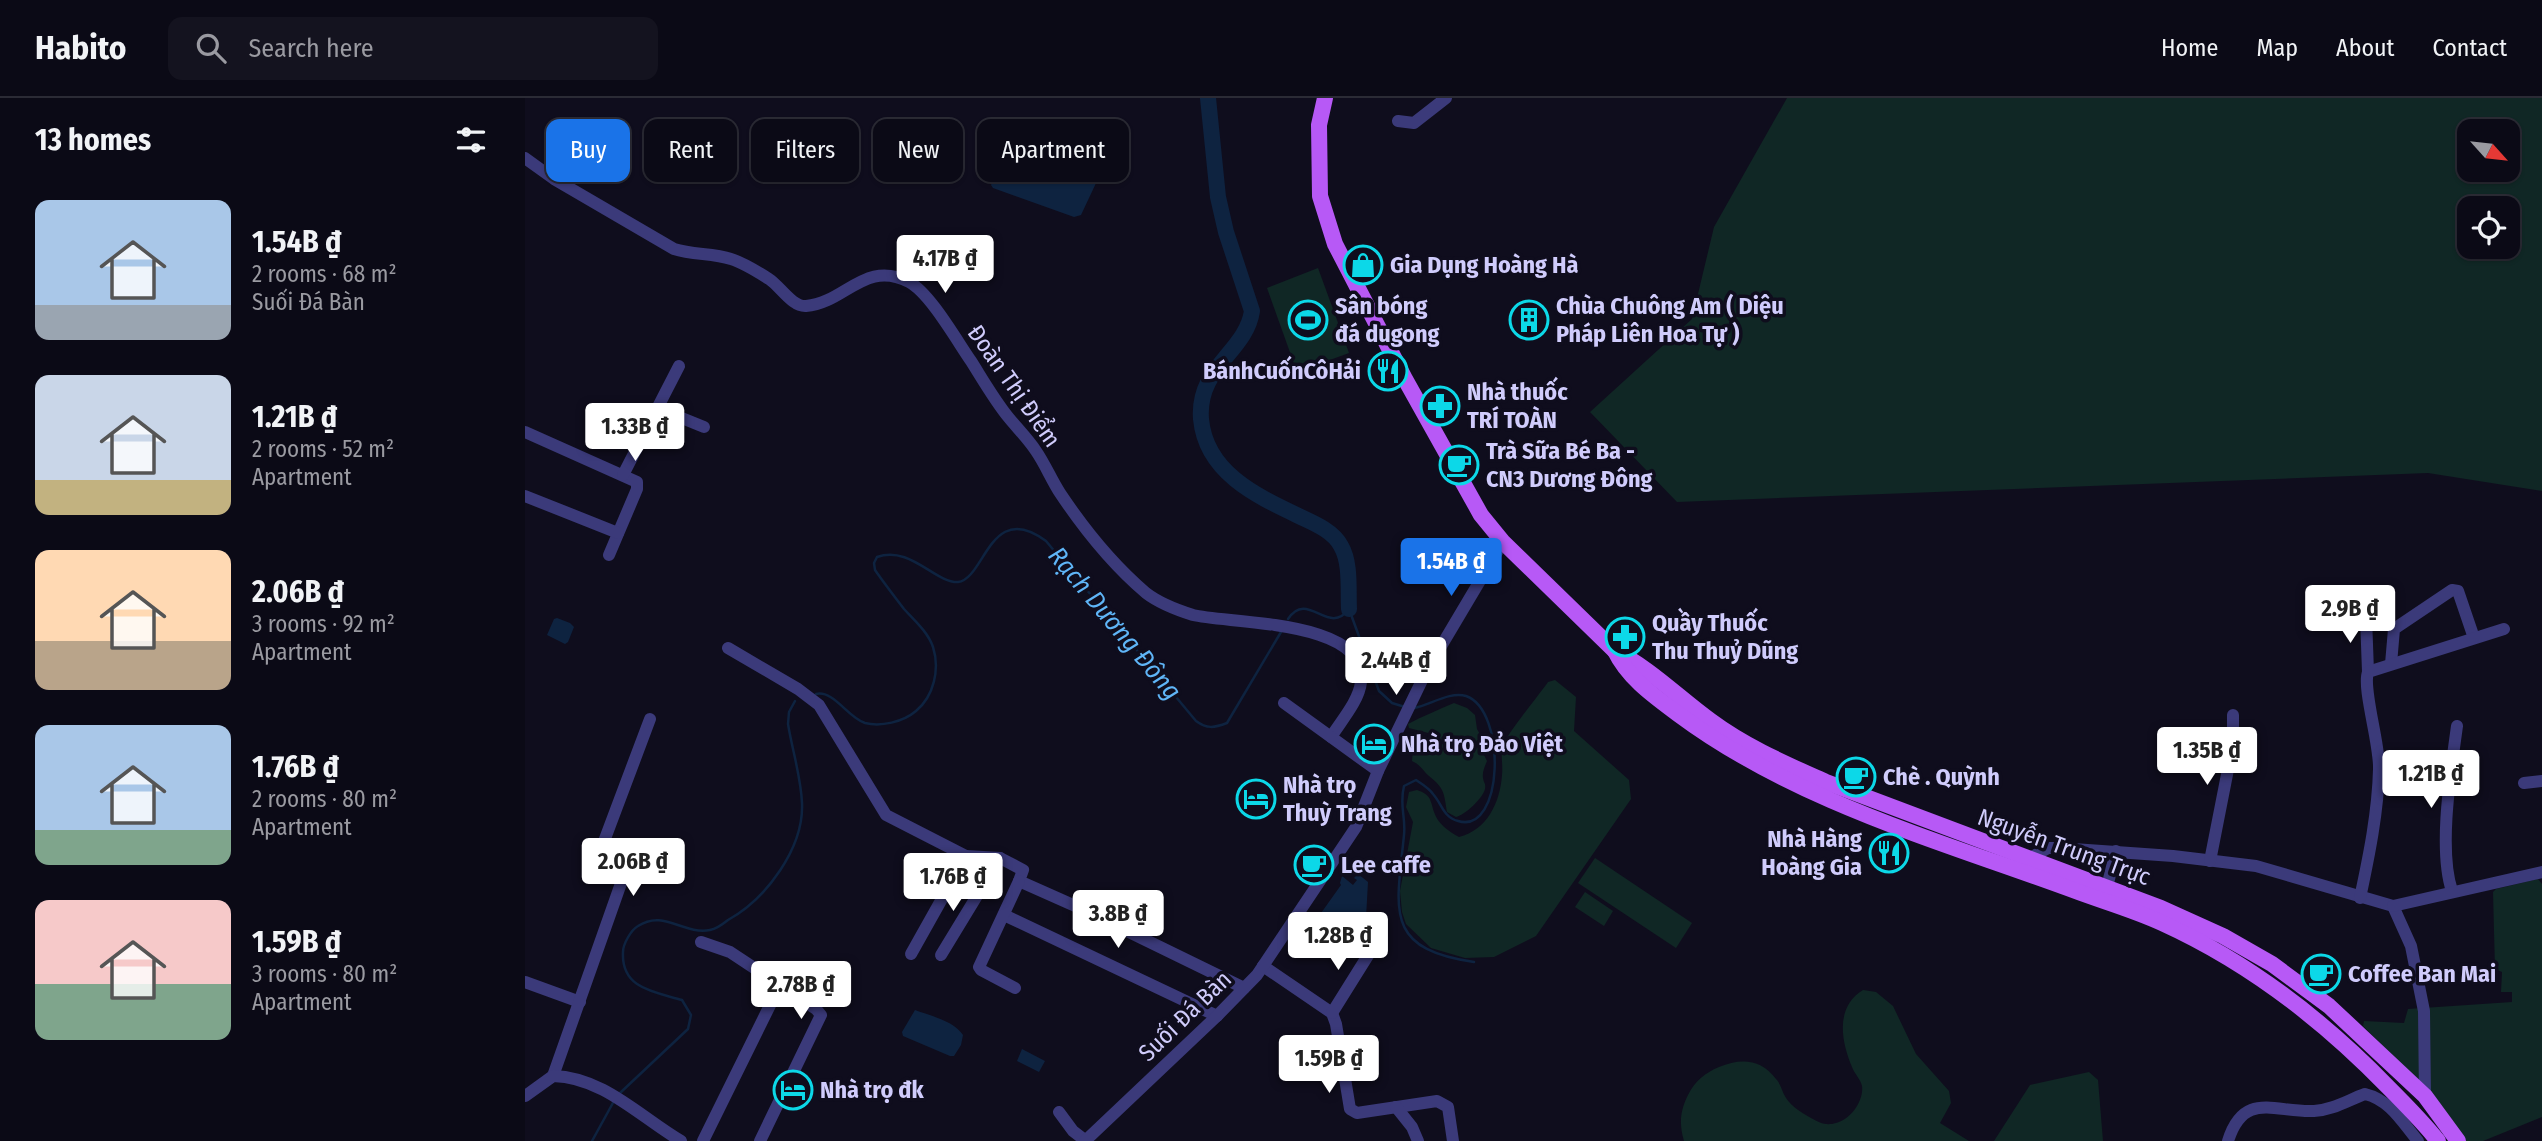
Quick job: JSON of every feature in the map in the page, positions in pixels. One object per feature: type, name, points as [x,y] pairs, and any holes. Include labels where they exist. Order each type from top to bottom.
[{"type":"main road","name":"Nguyễn Trung Trực","points":[[1325,98],[1319,125],[1320,196],[1335,244],[1467,493],[1503,542],[1615,651],[1634,660],[1714,724],[1776,759],[1826,782],[2030,858],[2202,942],[2292,1000],[2355,1053],[2438,1141]]},
{"type":"main road","name":"Nguyễn Trung Trực","points":[[1615,651],[1623,667],[1666,704],[1706,734],[1776,776],[1832,802],[2106,894],[2161,908],[2223,936],[2271,964],[2329,1006],[2425,1096],[2458,1141]]},
{"type":"street","points":[[1398,121],[1414,123],[1446,98]]},
{"type":"street","name":"Đoàn Thị Điểm","points":[[525,158],[554,179],[674,249],[731,259],[768,278],[797,305],[819,303],[869,277],[880,275],[908,281],[926,297],[1008,417],[1028,439],[1060,493],[1083,525],[1123,573],[1149,595],[1173,608],[1194,615],[1265,622],[1327,638],[1353,656],[1360,666],[1360,687],[1331,737]]},
{"type":"street","points":[[622,475],[679,366]]},
{"type":"street","points":[[657,408],[704,427]]},
{"type":"street","points":[[525,432],[637,482],[638,486],[609,555]]},
{"type":"street","points":[[525,496],[618,533]]},
{"type":"street","name":"Suối Đá Bàn","points":[[1085,1141],[1217,1016],[1263,966],[1356,827],[1378,771],[1427,670],[1503,542]]},
{"type":"street","points":[[2391,664],[2394,629],[2452,590],[2458,591],[2474,638]]},
{"type":"street","points":[[2360,898],[2370,847],[2379,767],[2377,738],[2365,683],[2368,672],[2366,617]]},
{"type":"street","points":[[2368,672],[2504,629]]},
{"type":"street","points":[[728,648],[798,689],[819,705],[886,815],[966,856],[1000,858],[1023,870],[979,967],[1015,988]]},
{"type":"street","points":[[1284,703],[1378,771]]},
{"type":"street","points":[[2210,861],[2233,744],[2233,715]]},
{"type":"street","points":[[525,1096],[553,1076],[625,872],[621,862],[603,859],[600,852],[650,719]]},
{"type":"street","points":[[2452,891],[2447,873],[2447,824],[2457,726]]},
{"type":"street","points":[[2524,783],[2542,780]]},
{"type":"street","points":[[2030,858],[2049,848],[2116,851],[2256,866],[2393,906],[2542,872]]},
{"type":"street","points":[[2106,894],[2116,851]]},
{"type":"street","points":[[911,954],[966,856]]},
{"type":"street","points":[[941,955],[1000,858]]},
{"type":"street","points":[[1019,881],[1244,988]]},
{"type":"street","points":[[2393,906],[2411,946],[2424,1011],[2425,1096]]},
{"type":"street","points":[[1004,915],[1217,1016]]},
{"type":"street","points":[[701,942],[730,952],[821,1015],[760,1141]]},
{"type":"street","points":[[1332,1013],[1372,949]]},
{"type":"street","points":[[1263,966],[1332,1013],[1350,1109],[1357,1113],[1431,1102],[1445,1104],[1450,1112],[1453,1141]]},
{"type":"street","points":[[525,982],[580,1002]]},
{"type":"street","points":[[703,1141],[780,985]]},
{"type":"street","points":[[553,1076],[579,1080],[617,1098],[681,1141]]},
{"type":"street","points":[[2228,1141],[2231,1130],[2240,1118],[2258,1106],[2312,1111],[2334,1108],[2365,1094],[2377,1097],[2389,1106],[2418,1141]]},
{"type":"street","points":[[1396,1107],[1412,1127],[1418,1141]]},
{"type":"street","points":[[1059,1112],[1073,1131],[1085,1141]]},
{"type":"green space","points":[[1787,98],[2542,98],[2542,491],[2428,473],[1677,502],[1590,412],[1692,319],[1714,227]]},
{"type":"green space","name":"Sân bóng đá dugong","points":[[1318,268],[1349,353],[1297,372],[1267,288]]},
{"type":"green space","points":[[1555,680],[1576,697],[1574,731],[1629,780],[1631,799],[1536,936],[1494,957],[1465,958],[1431,948],[1406,924],[1402,912],[1400,891],[1413,822],[1406,807],[1409,792],[1417,790],[1427,796],[1438,820],[1447,830],[1459,837],[1477,828],[1490,814],[1498,796],[1504,742],[1548,682]]},
{"type":"green space","points":[[1454,703],[1467,708],[1475,715],[1477,729],[1482,738],[1481,749],[1487,761],[1483,774],[1484,793],[1469,810],[1456,817],[1447,812],[1440,787],[1412,761],[1413,750],[1422,746],[1432,747],[1436,735],[1409,728],[1408,724]]},
{"type":"green space","points":[[1595,858],[1692,923],[1676,948],[1578,883]]},
{"type":"green space","points":[[2538,879],[2542,884],[2542,1117],[2483,1141],[2466,1141],[2410,1072],[2363,1026],[2364,1021],[2404,1023],[2408,1009],[2512,1002],[2512,992],[2501,992],[2502,972],[2495,969],[2493,892]]},
{"type":"green space","points":[[1585,892],[1613,911],[1604,926],[1575,907]]},
{"type":"green space","points":[[1863,990],[1876,992],[1893,1006],[1916,1054],[1949,1091],[1951,1103],[1940,1123],[1969,1141],[1684,1141],[1681,1118],[1691,1090],[1709,1072],[1735,1062],[1750,1062],[1764,1067],[1778,1081],[1791,1104],[1817,1121],[1832,1124],[1851,1114],[1861,1098],[1862,1086],[1848,1057],[1843,1025],[1848,1006]]},
{"type":"green space","points":[[2089,1072],[2098,1080],[2103,1141],[1994,1141],[2030,1085]]},
{"type":"water","points":[[992,182],[1097,182],[1081,215],[1074,217],[991,185]]},
{"type":"water","points":[[557,618],[574,627],[565,644],[547,635]]},
{"type":"water","points":[[1358,874],[1368,882],[1365,936],[1349,953],[1344,953],[1306,924],[1309,920],[1314,923],[1341,885],[1342,876],[1353,885]]},
{"type":"water","points":[[915,1010],[959,1030],[963,1035],[961,1045],[954,1056],[903,1036],[902,1032]]},
{"type":"water","points":[[1022,1049],[1045,1061],[1039,1072],[1017,1061]]},
{"type":"waterway","name":"Rạch Dương Đông","points":[[1208,98],[1218,197],[1226,232],[1252,311],[1241,338],[1206,386],[1201,419],[1205,438],[1213,455],[1237,481],[1269,501],[1319,526],[1338,541],[1348,568],[1349,609]]},
{"type":"waterway","name":"Rạch Dương Đông","points":[[816,694],[829,696],[865,723],[885,724],[898,721],[916,711],[927,698],[934,682],[936,664],[933,647],[924,631],[875,570],[877,557],[900,556],[940,577],[958,582],[967,578],[991,545],[1012,529],[1027,531],[1046,541],[1196,721],[1204,725],[1214,727],[1227,723],[1281,632]]},
{"type":"waterway","name":"Rạch Dương Đông","points":[[1288,619],[1296,611],[1303,609],[1333,618],[1341,616],[1349,609]]},
{"type":"waterway","points":[[1349,609],[1379,691],[1392,703],[1405,707]]},
{"type":"waterway","points":[[1414,708],[1447,697],[1466,696],[1479,706],[1489,723],[1494,745],[1492,791],[1484,809],[1473,820],[1458,821],[1449,817],[1431,792],[1416,780],[1404,786],[1402,799],[1404,828],[1399,884],[1402,921],[1410,935],[1423,947],[1444,956],[1474,962]]},
{"type":"waterway","name":"Rạch Dương Đông","points":[[620,1093],[688,1029],[691,1015],[682,1000],[642,987],[628,974],[623,952],[630,934],[647,921],[656,920],[700,931],[717,927],[742,911],[769,886],[797,837],[802,803],[788,724],[789,712],[795,701]]},
{"type":"waterway","name":"Rạch Dương Đông","points":[[592,1141],[614,1101]]},
{"type":"place","name":"Gia Dụng Hoàng Hà","points":[[1363,265]]},
{"type":"place","name":"Sân bóng đá dugong","points":[[1308,320]]},
{"type":"place","name":"Chùa Chuông Am ( Diệu Pháp Liên Hoa Tự )","points":[[1529,320]]},
{"type":"place","name":"BánhCuốnCôHải","points":[[1388,371]]},
{"type":"place","name":"Nhà thuốc TRÍ TOÀN","points":[[1440,406]]},
{"type":"place","name":"Trà Sữa Bé Ba - CN3 Dương Đông","points":[[1459,465]]},
{"type":"place","name":"Quầy Thuốc Thu Thuỷ Dũng","points":[[1625,637]]},
{"type":"place","name":"Nhà trọ Đảo Việt","points":[[1374,744]]},
{"type":"place","name":"Chè . Quỳnh","points":[[1856,777]]},
{"type":"place","name":"Nhà trọ Thuỳ Trang","points":[[1256,799]]},
{"type":"place","name":"Nhà Hàng Hoàng Gia","points":[[1889,853]]},
{"type":"place","name":"Lee caffe","points":[[1314,865]]},
{"type":"place","name":"Coffee Ban Mai","points":[[2321,974]]},
{"type":"place","name":"Nhà trọ đk","points":[[793,1090]]}]
